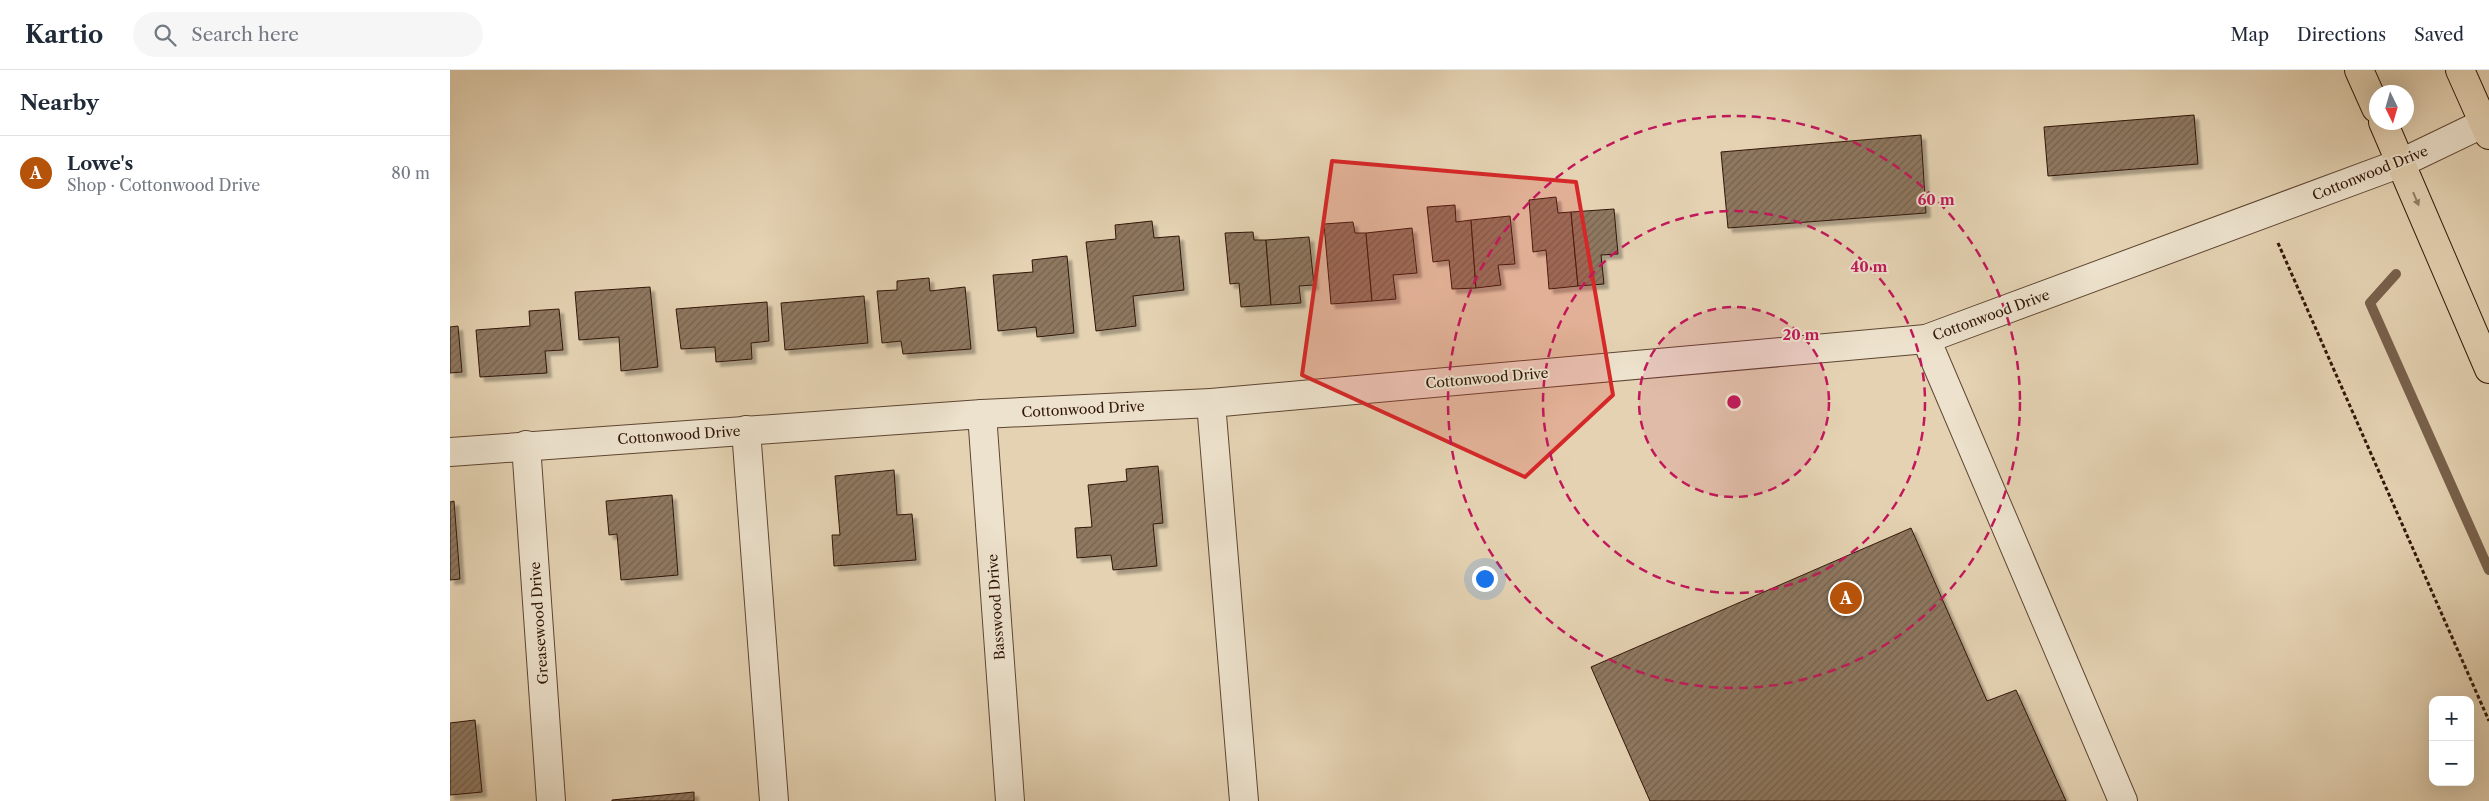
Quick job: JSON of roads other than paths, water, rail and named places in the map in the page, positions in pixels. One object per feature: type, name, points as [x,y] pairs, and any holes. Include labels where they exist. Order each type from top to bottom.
[{"type":"main road","points":[[2359,70],[2369,92]]},
{"type":"main road","points":[[2460,70],[2486,129]]},
{"type":"main road","points":[[2387,130],[2489,369]]},
{"type":"street","name":"Cottonwood Drive","points":[[450,452],[526,445],[982,414],[1211,403],[1926,339],[2401,163],[2486,129]]},
{"type":"street","points":[[1926,339],[2123,801]]},
{"type":"street","points":[[1211,403],[1244,801]]},
{"type":"street","name":"Basswood Drive","points":[[982,414],[1010,801]]},
{"type":"street","points":[[746,430],[774,801]]},
{"type":"street","name":"Greasewood Drive","points":[[526,445],[551,801]]},
{"type":"waterway","points":[[2396,274],[2370,303],[2489,570]]},
{"type":"place","name":"Lowe's","points":[[1846,598]]}]
